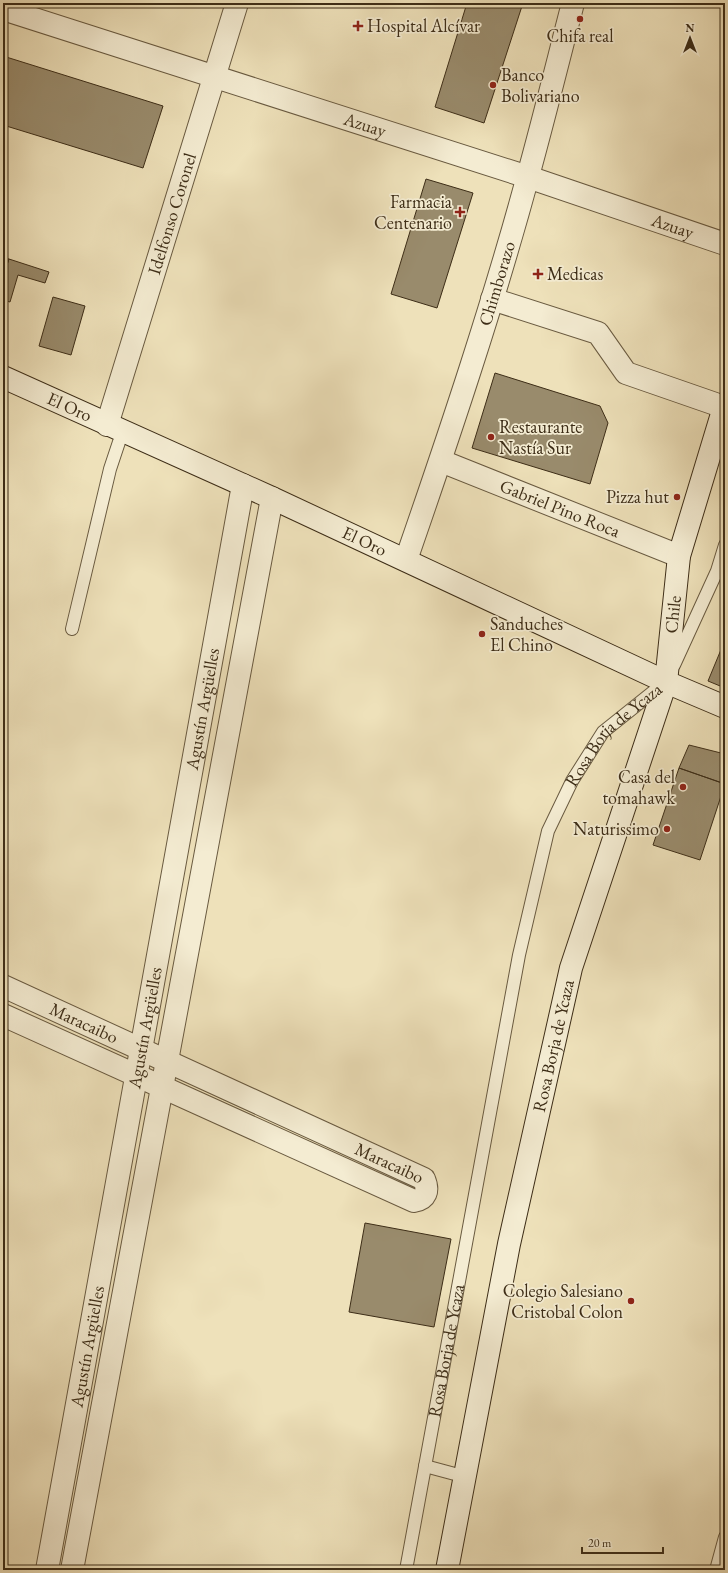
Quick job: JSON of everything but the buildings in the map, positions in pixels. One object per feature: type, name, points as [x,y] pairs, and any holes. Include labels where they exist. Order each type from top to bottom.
[{"type":"street","name":"Idelfonso Coronel","points":[[115,428],[237,3]]},
{"type":"street","name":"Chimborazo","points":[[406,560],[441,461],[492,299],[528,177],[573,3]]},
{"type":"street","name":"Azuay","points":[[3,9],[528,177],[725,244]]},
{"type":"street","points":[[492,299],[598,332],[626,373],[725,406]]},
{"type":"street","name":"El Oro","points":[[3,377],[272,498],[666,682],[725,707]]},
{"type":"street","name":"Chile","points":[[666,682],[679,556],[725,406]]},
{"type":"street","name":"Gabriel Pino Roca","points":[[441,461],[679,556]]},
{"type":"street","name":"Agustín Argüelles","points":[[47,1570],[243,485]]},
{"type":"street","name":"Agustín Argüelles","points":[[72,1570],[272,498]]},
{"type":"street","name":"Rosa Borja de Ycaza","points":[[447,1570],[466,1477],[509,1244],[571,968],[666,682]]},
{"type":"street","points":[[192,764],[221,769]]},
{"type":"street","name":"Maracaibo","points":[[3,986],[424,1179],[428,1186],[426,1194],[421,1200],[414,1201],[3,1014]]},
{"type":"street","points":[[89,1339],[114,1344]]},
{"type":"lane","points":[[72,629],[110,469],[115,428]]},
{"type":"lane","name":"Chile","points":[[666,682],[717,571],[725,545]]},
{"type":"lane","name":"Rosa Borja de Ycaza","points":[[406,1570],[519,956],[548,831],[572,781],[603,732],[666,682]]},
{"type":"lane","points":[[425,1466],[466,1477]]},
{"type":"lane","points":[[716,1570],[725,1537]]},
{"type":"place","name":"Chifa real","points":[[580,19]]},
{"type":"place","name":"Hospital Alcívar","points":[[358,26]]},
{"type":"place","name":"Banco Bolivariano","points":[[493,85]]},
{"type":"place","name":"Farmacia Centenario","points":[[460,212]]},
{"type":"place","name":"Medicas","points":[[538,274]]},
{"type":"place","name":"Restaurante Nastía Sur","points":[[491,437]]},
{"type":"place","name":"Pizza hut","points":[[677,497]]},
{"type":"place","name":"Sanduches El Chino","points":[[482,634]]},
{"type":"place","name":"Casa del tomahawk","points":[[683,787]]},
{"type":"place","name":"Naturissimo","points":[[667,829]]},
{"type":"place","name":"Colegio Salesiano Cristobal Colon","points":[[631,1301]]}]
